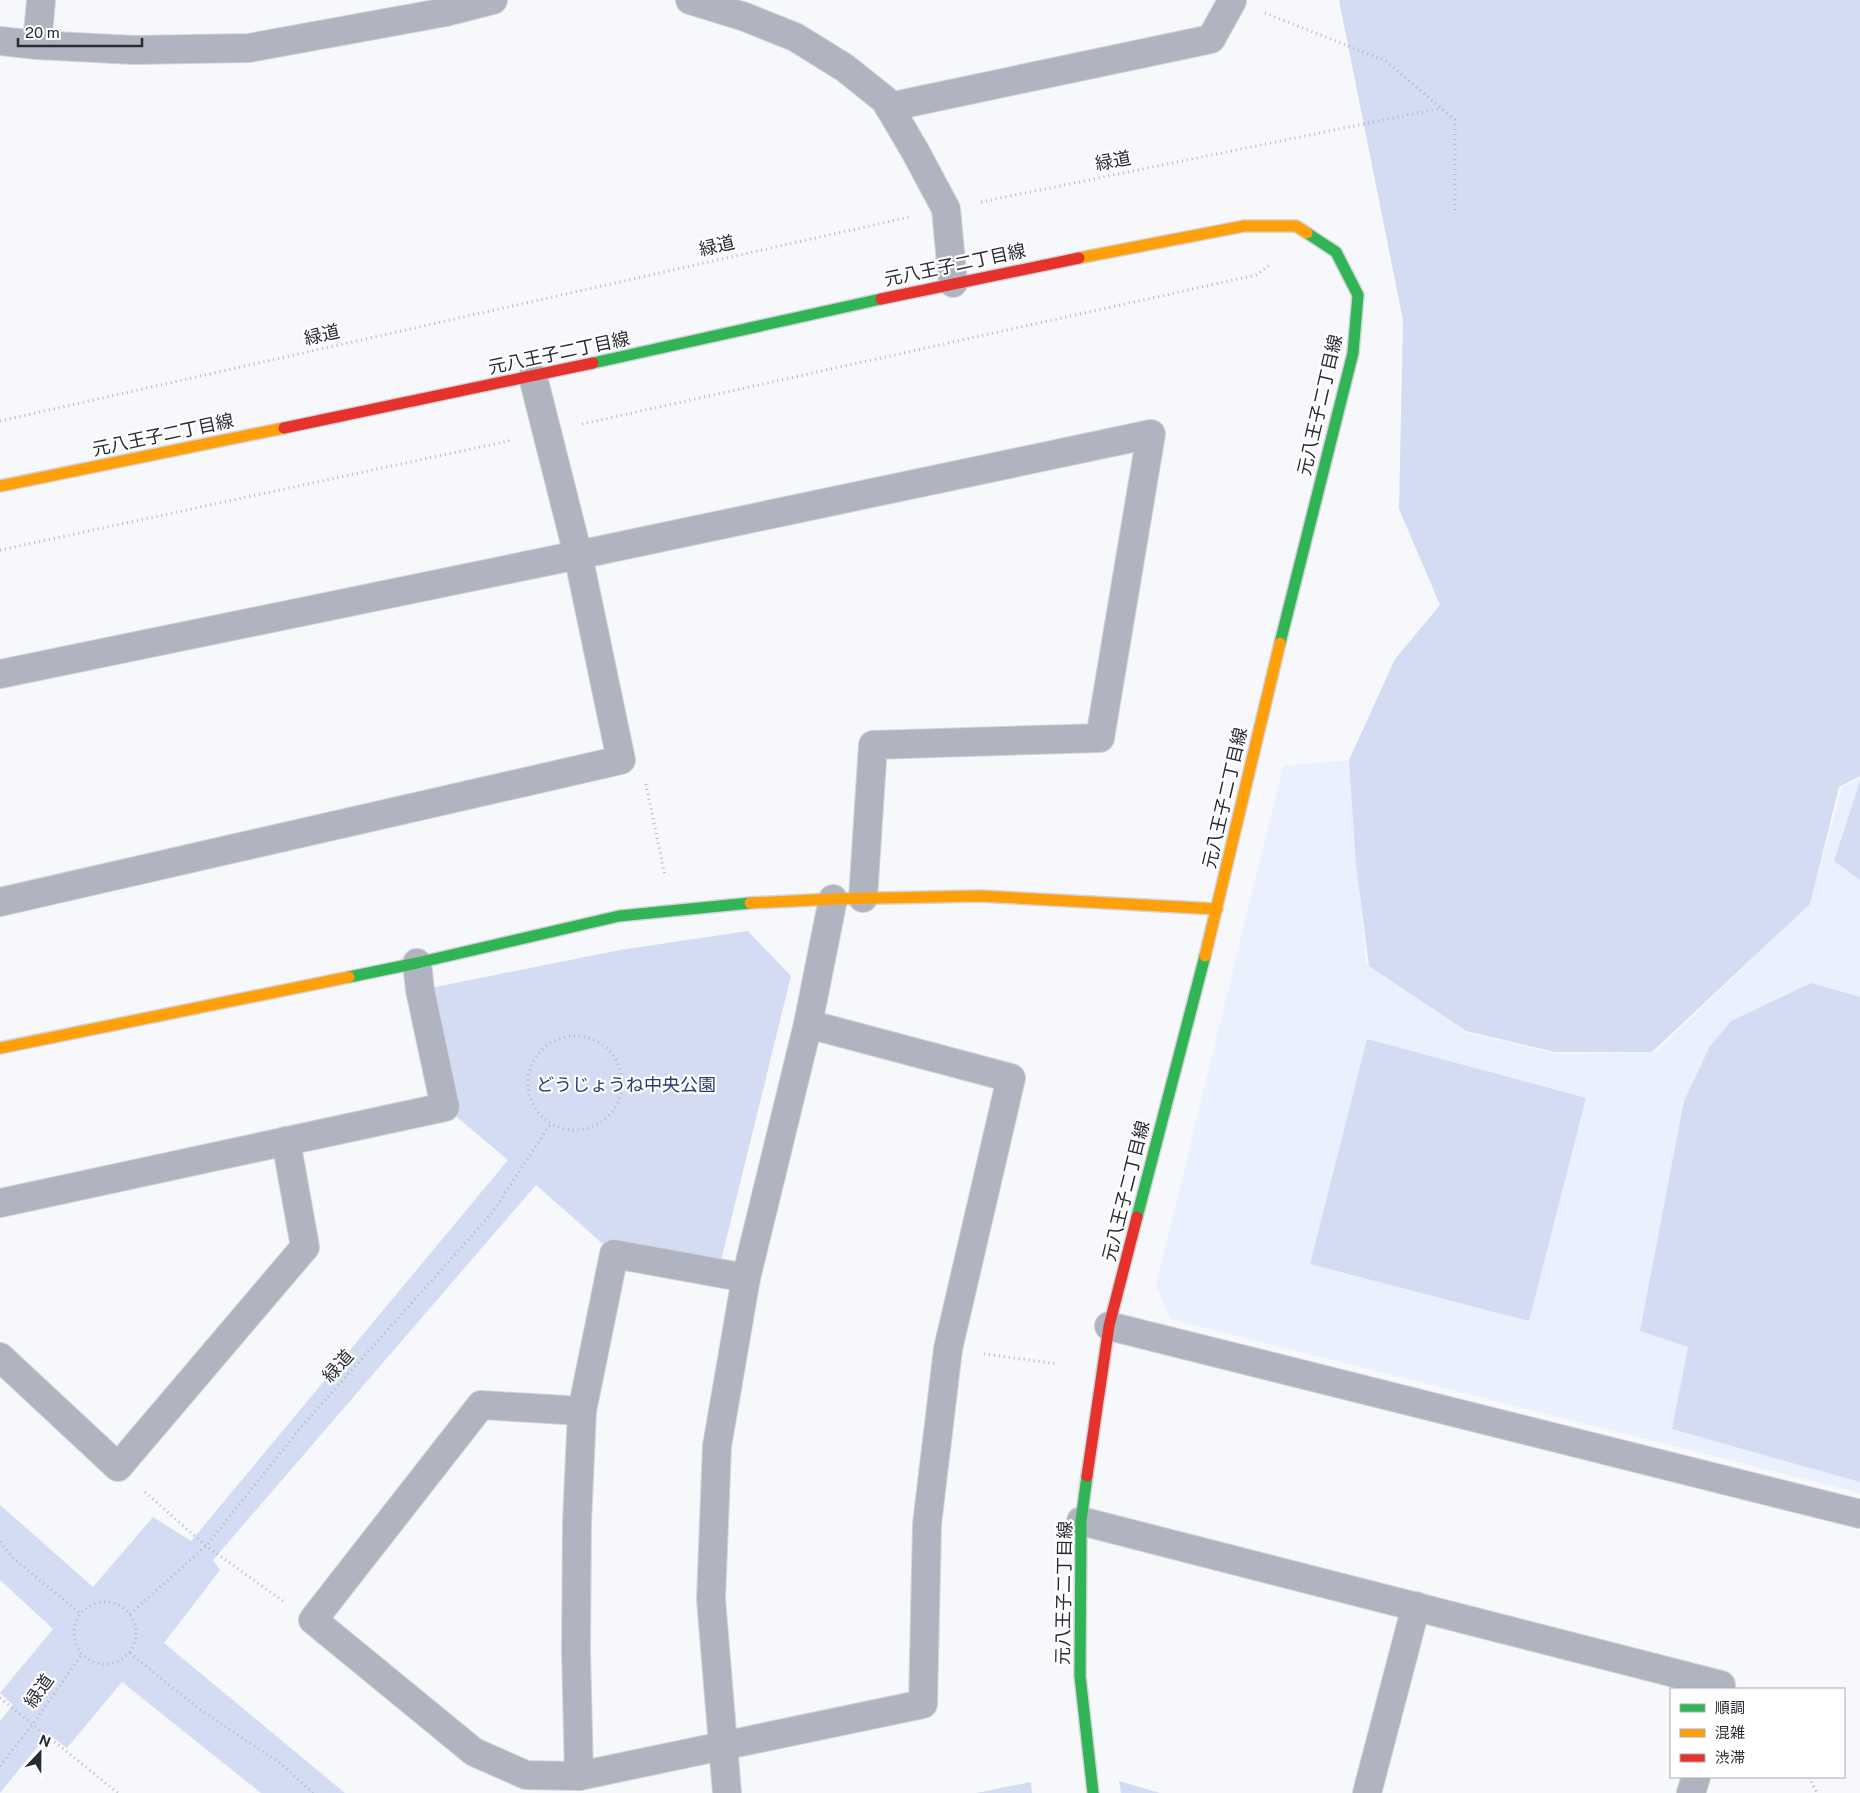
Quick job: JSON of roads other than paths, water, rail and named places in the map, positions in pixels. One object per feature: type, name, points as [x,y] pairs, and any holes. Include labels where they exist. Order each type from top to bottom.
[{"type":"street","points":[[37,45],[41,0]]},
{"type":"street","points":[[0,41],[37,45],[134,50],[249,48],[446,12],[493,0]]},
{"type":"street","points":[[690,0],[745,16],[795,38],[845,68],[885,100],[946,209],[952,282]]},
{"type":"street","points":[[889,107],[1211,39],[1232,1]]},
{"type":"street","name":"元八王子二丁目線","points":[[0,486],[533,377],[952,282],[1244,226],[1296,226],[1336,252],[1358,295],[1353,353],[1285,622],[1217,908],[1109,1326],[1081,1521],[1080,1676],[1093,1793]]},
{"type":"street","points":[[0,902],[621,760],[578,555],[533,377]]},
{"type":"street","points":[[0,674],[1151,434],[1100,738],[873,746],[863,898]]},
{"type":"street","points":[[0,1048],[417,963],[619,916],[734,904],[863,898],[980,896],[1217,908]]},
{"type":"street","points":[[727,1793],[711,1599],[717,1446],[746,1278],[808,1024],[833,899]]},
{"type":"street","points":[[0,1204],[445,1107],[420,990],[417,963]]},
{"type":"street","points":[[582,1411],[481,1405],[313,1620],[474,1752],[526,1775],[579,1776],[923,1704],[927,1524],[948,1349],[1011,1078],[808,1024]]},
{"type":"street","points":[[0,1357],[118,1467],[305,1247],[286,1141]]},
{"type":"street","points":[[579,1776],[576,1650],[577,1542],[582,1411],[614,1254],[746,1278]]},
{"type":"street","points":[[1109,1326],[1860,1514]]},
{"type":"street","points":[[1081,1521],[1721,1685],[1720,1688]]},
{"type":"street","points":[[1367,1793],[1416,1606]]},
{"type":"street","points":[[1691,1793],[1696,1778]]},
{"type":"park label","name":"どうじょうね中央公園","points":[[626,1085]]}]
